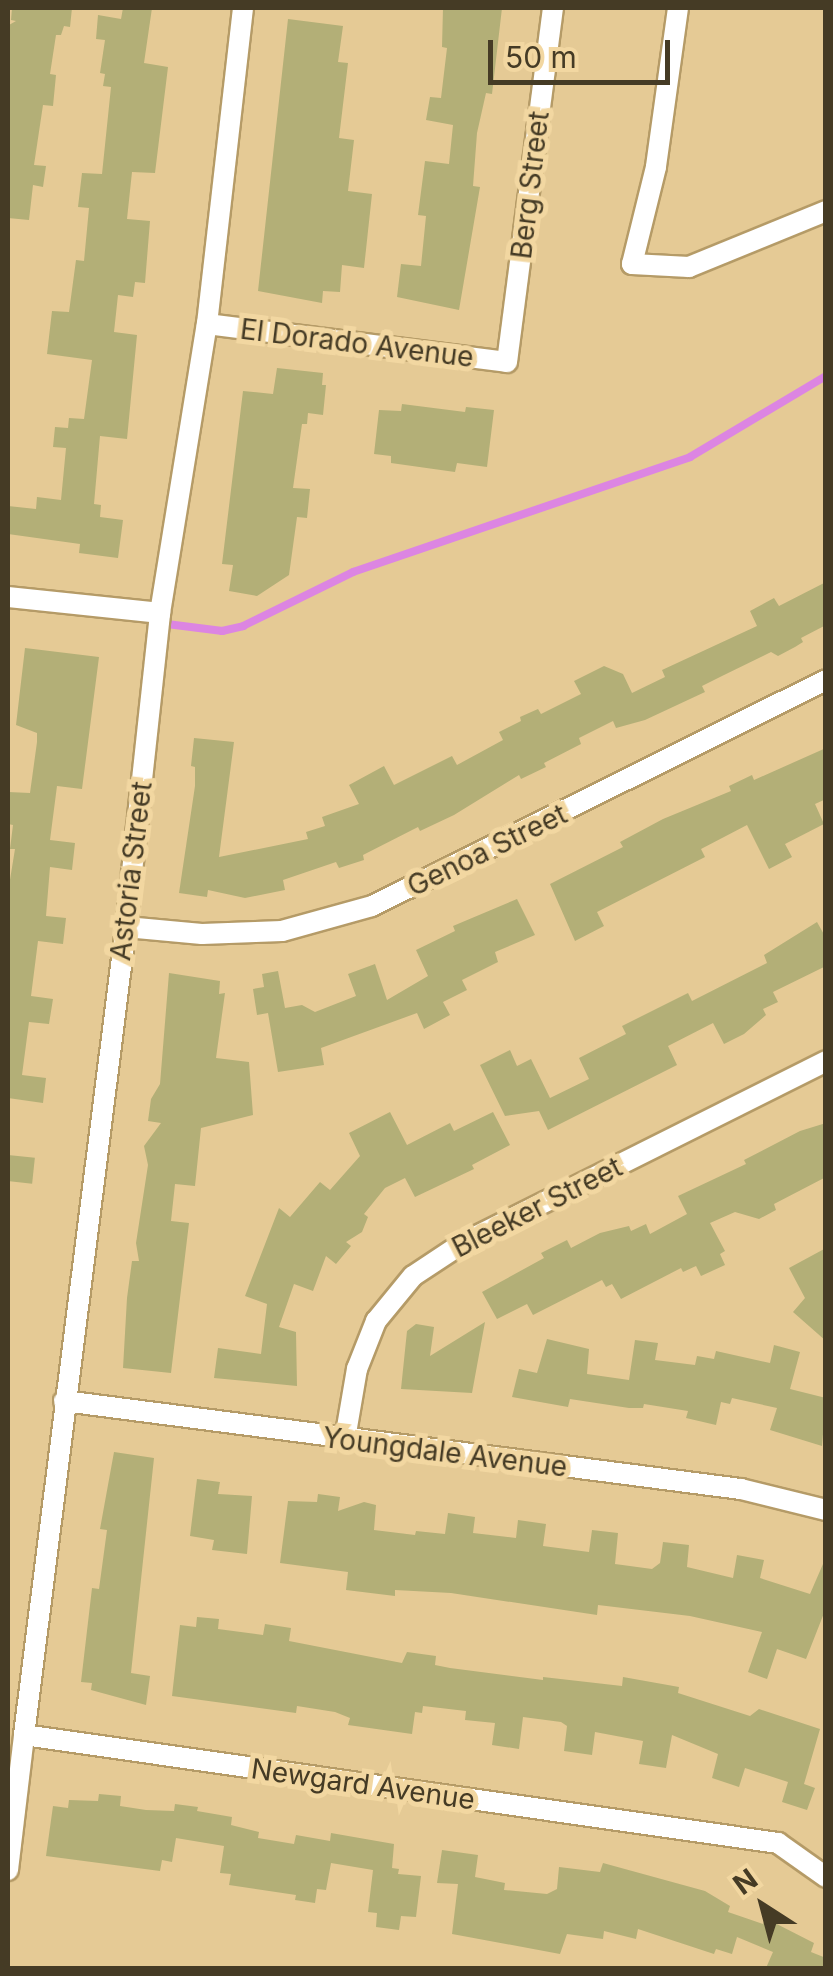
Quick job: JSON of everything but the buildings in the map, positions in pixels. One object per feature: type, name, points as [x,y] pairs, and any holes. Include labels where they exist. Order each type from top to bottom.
[{"type":"street","name":"Astoria Street","points":[[24,1735],[126,928],[160,613],[207,324],[243,8]]},
{"type":"street","name":"Berg Street","points":[[506,362],[553,8]]},
{"type":"street","points":[[678,8],[656,167],[632,264],[689,267],[826,212]]},
{"type":"street","name":"El Dorado Avenue","points":[[207,324],[506,362]]},
{"type":"street","points":[[8,597],[160,613]]},
{"type":"street","name":"Genoa Street","points":[[126,928],[202,934],[282,931],[372,906],[826,680]]},
{"type":"street","name":"Bleeker Street","points":[[345,1439],[357,1369],[376,1321],[413,1276],[463,1243],[826,1061]]},
{"type":"street","name":"Youngdale Avenue","points":[[64,1401],[741,1489],[826,1510]]},
{"type":"street","points":[[8,1870],[24,1735]]},
{"type":"street","name":"Newgard Avenue","points":[[24,1735],[778,1843],[826,1878]]},
{"type":"waterway","points":[[159,623],[222,631],[243,626],[353,572],[690,457],[826,376]]}]
